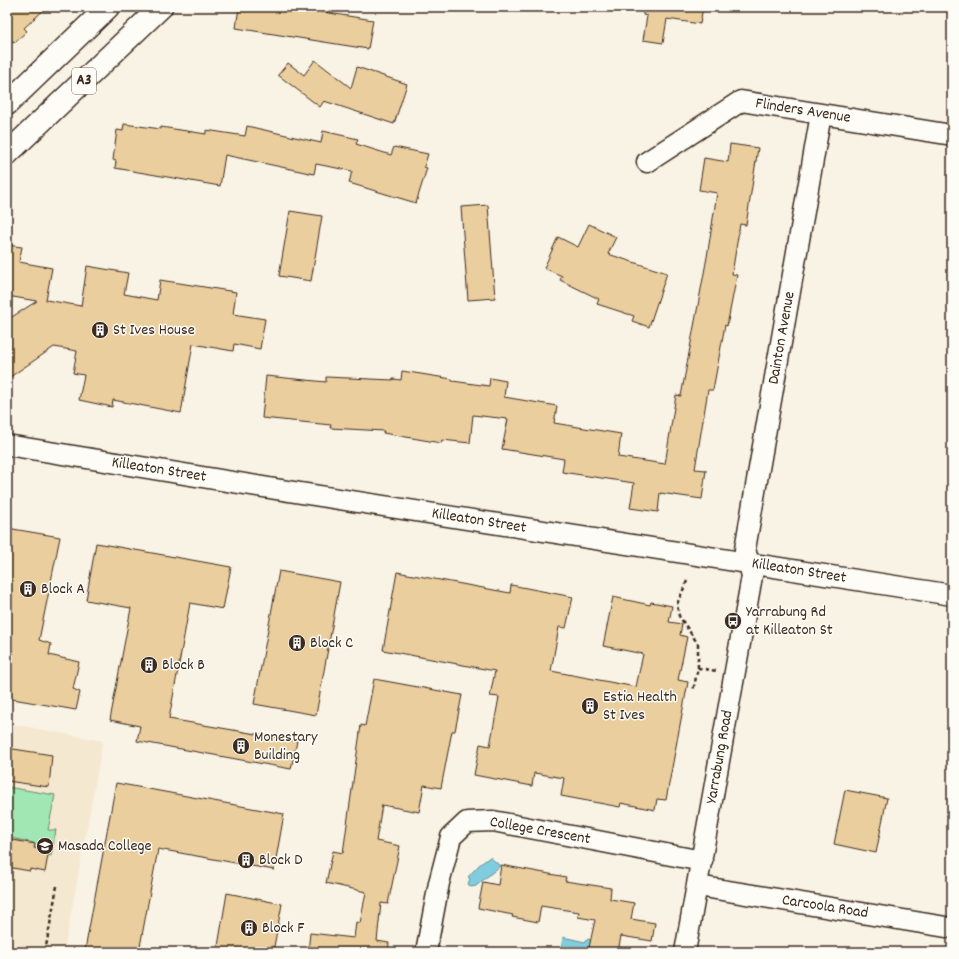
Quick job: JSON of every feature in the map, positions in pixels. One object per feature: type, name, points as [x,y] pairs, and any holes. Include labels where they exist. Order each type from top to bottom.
[{"type":"highway","name":"A3","points":[[7,104],[108,7]]},
{"type":"highway","name":"A3","points":[[7,154],[161,7]]},
{"type":"street","name":"Flinders Avenue","points":[[647,162],[741,101],[952,135]]},
{"type":"street","name":"Dainton Avenue","points":[[748,563],[745,549],[821,114]]},
{"type":"street","name":"Killeaton Street","points":[[7,445],[952,595]]},
{"type":"street","name":"Yarrabung Road","points":[[686,952],[752,576],[748,563]]},
{"type":"street","name":"College Crescent","points":[[426,952],[439,883],[451,837],[467,822],[493,821],[702,861]]},
{"type":"street","name":"Carcoola Road","points":[[698,886],[952,928]]},
{"type":"path","points":[[687,581],[678,604],[679,616],[698,644],[698,668],[693,691]]},
{"type":"path","points":[[698,668],[718,671]]},
{"type":"path","points":[[45,952],[57,886]]},
{"type":"shaded area","name":"Masada College","points":[[7,723],[103,741],[64,952],[7,952]]},
{"type":"green space","points":[[7,787],[55,795],[48,830],[56,830],[51,856],[34,850],[34,843],[7,837]]},
{"type":"water","points":[[490,857],[500,866],[476,886],[471,887],[468,884],[470,879],[468,877],[479,865]]},
{"type":"water","points":[[563,937],[585,942],[587,939],[591,940],[588,952],[561,950]]},
{"type":"building","points":[[7,7],[47,7],[24,28],[27,31],[14,43],[7,35]]},
{"type":"building","points":[[239,7],[291,7],[373,20],[368,49],[236,28]]},
{"type":"building","points":[[643,7],[703,7],[700,24],[667,19],[663,43],[643,40],[647,16],[643,15]]},
{"type":"building","points":[[315,60],[351,88],[357,67],[407,84],[394,124],[324,101],[320,107],[278,75],[288,63],[304,75]]},
{"type":"building","points":[[124,124],[161,129],[161,127],[206,134],[206,130],[245,136],[247,126],[321,143],[323,131],[358,139],[356,144],[391,155],[394,147],[428,154],[424,167],[427,168],[416,203],[349,183],[352,171],[316,164],[314,174],[225,155],[220,186],[115,168],[116,161],[113,160],[117,130],[123,131]]},
{"type":"building","points":[[730,144],[758,148],[746,225],[740,224],[732,274],[737,275],[727,326],[725,325],[713,390],[708,390],[695,469],[706,470],[702,499],[660,493],[658,512],[630,508],[634,483],[562,472],[564,459],[502,449],[508,419],[473,415],[470,443],[442,440],[441,443],[383,433],[384,431],[330,428],[331,425],[262,418],[266,376],[326,382],[326,377],[401,380],[402,371],[452,379],[452,381],[489,386],[490,378],[506,381],[504,397],[557,406],[554,423],[621,434],[618,457],[665,464],[676,395],[681,396],[707,257],[717,193],[699,190],[704,158],[728,162]]},
{"type":"building","points":[[488,205],[495,298],[468,300],[461,207]]},
{"type":"building","points":[[290,211],[322,216],[311,281],[279,276]]},
{"type":"building","points":[[589,224],[616,237],[608,254],[667,273],[649,327],[632,321],[634,316],[597,304],[599,299],[560,280],[562,276],[544,268],[558,237],[578,247]]},
{"type":"building","name":"St Ives House","points":[[7,245],[22,247],[19,262],[52,268],[46,300],[81,306],[87,266],[128,273],[124,294],[157,300],[160,280],[236,292],[233,314],[265,319],[260,349],[234,344],[233,351],[193,344],[181,413],[113,400],[112,407],[79,400],[84,375],[73,373],[77,351],[54,347],[7,379],[7,320],[37,301],[7,296]]},
{"type":"building","name":"Block A","points":[[7,528],[60,537],[39,640],[51,644],[49,655],[79,662],[73,689],[80,692],[76,710],[7,698]]},
{"type":"building","name":"Block B","points":[[96,543],[231,567],[223,609],[190,603],[169,719],[297,741],[291,769],[137,741],[140,726],[110,720],[131,608],[86,600]]},
{"type":"building","name":"Block C","points":[[279,571],[340,582],[316,715],[254,704]]},
{"type":"building","name":"Estia Health St Ives","points":[[397,572],[510,593],[511,585],[573,597],[566,628],[559,627],[551,671],[636,687],[643,654],[603,646],[613,597],[650,605],[651,602],[672,606],[669,622],[682,624],[680,635],[687,637],[678,680],[688,682],[666,800],[657,799],[655,810],[621,803],[620,807],[561,796],[564,778],[534,773],[532,786],[474,775],[480,744],[490,746],[499,697],[490,696],[495,671],[383,650]]},
{"type":"building","points":[[374,679],[462,695],[455,731],[452,731],[441,788],[424,785],[419,812],[382,805],[376,841],[400,846],[388,904],[381,903],[377,941],[389,943],[388,952],[308,952],[310,933],[354,938],[356,922],[360,923],[366,892],[326,883],[333,851],[343,853],[361,725],[365,726]]},
{"type":"building","points":[[7,748],[52,755],[49,787],[7,781]]},
{"type":"building","name":"Block D","points":[[116,783],[284,814],[274,870],[158,849],[139,952],[94,952],[85,950]]},
{"type":"building","points":[[845,790],[887,798],[876,853],[834,844]]},
{"type":"building","points":[[7,839],[35,844],[34,848],[49,850],[45,872],[7,867]]},
{"type":"building","points":[[501,865],[566,877],[565,881],[611,888],[610,899],[634,903],[631,919],[655,923],[652,941],[621,936],[618,952],[588,952],[595,920],[578,917],[579,912],[541,906],[538,922],[478,908],[483,882],[498,885]]},
{"type":"building","name":"Block F","points":[[227,893],[282,904],[273,952],[217,952]]},
{"type":"place","name":"St Ives House","points":[[100,330]]},
{"type":"place","name":"Block A","points":[[28,589]]},
{"type":"place","name":"Yarrabung Rd at Killeaton St","points":[[733,621]]},
{"type":"place","name":"Block C","points":[[297,643]]},
{"type":"place","name":"Block B","points":[[149,665]]},
{"type":"place","name":"Estia Health St Ives","points":[[590,706]]},
{"type":"place","name":"Monestary Building","points":[[241,746]]},
{"type":"place","name":"Masada College","points":[[45,846]]},
{"type":"place","name":"Block D","points":[[246,860]]},
{"type":"place","name":"Block F","points":[[249,928]]}]
